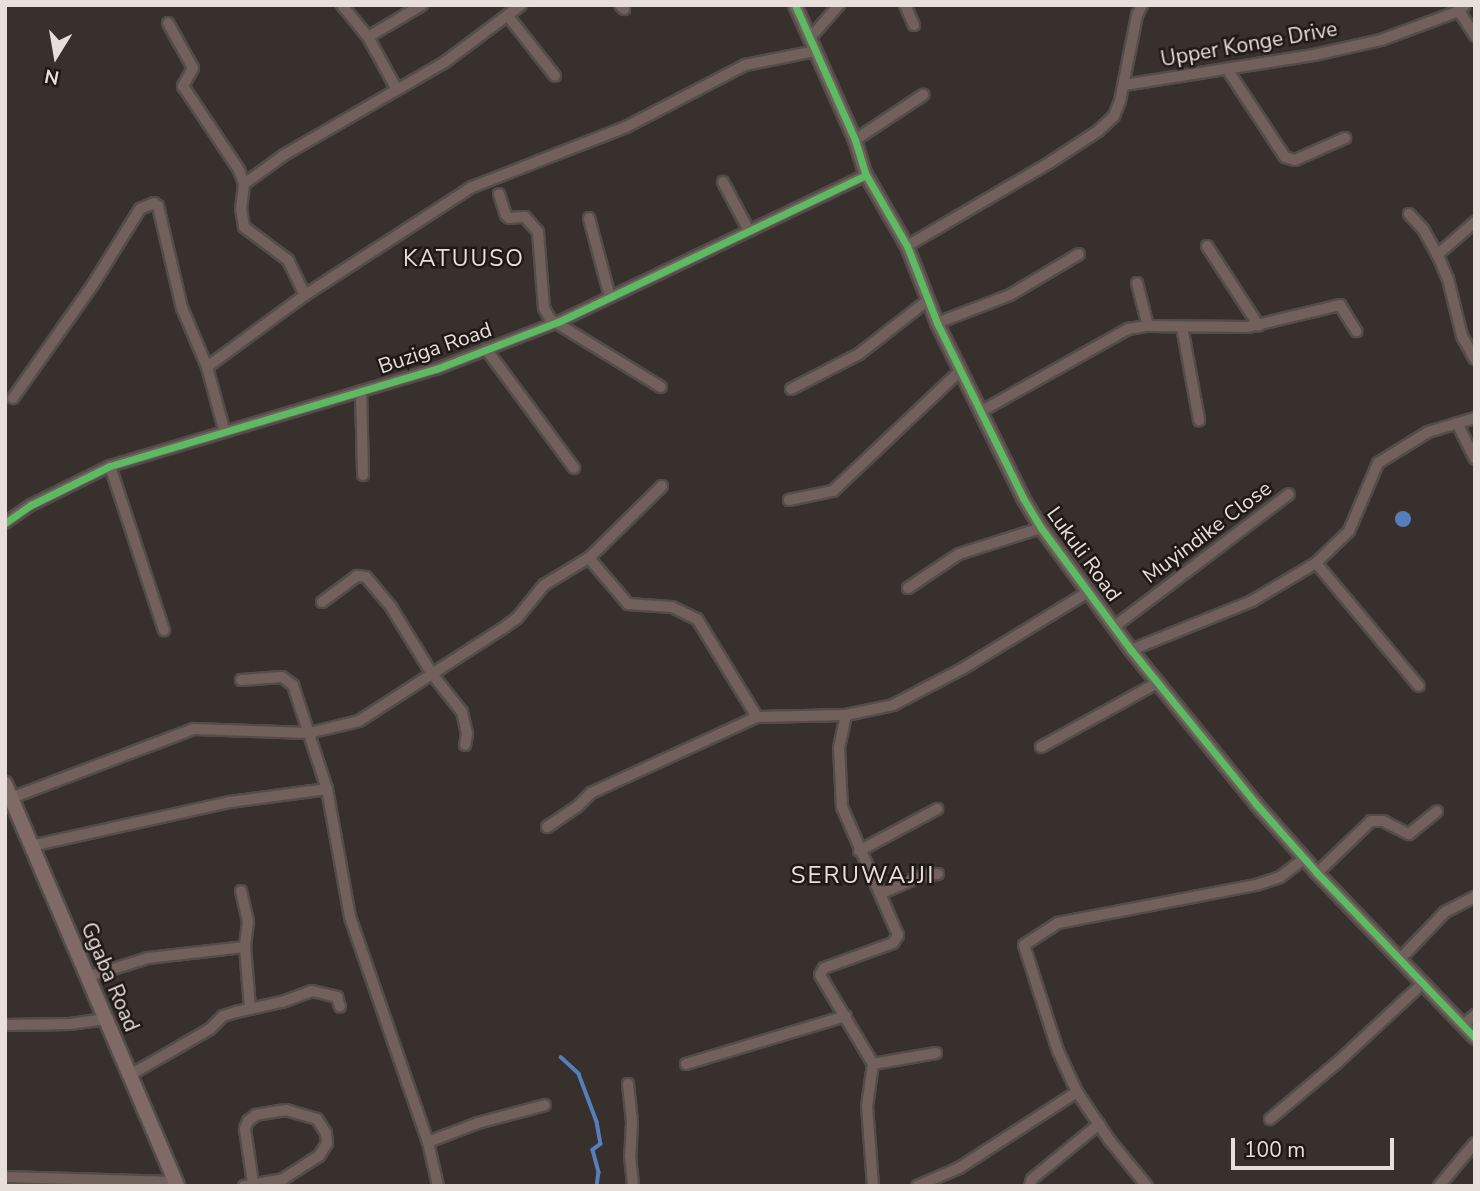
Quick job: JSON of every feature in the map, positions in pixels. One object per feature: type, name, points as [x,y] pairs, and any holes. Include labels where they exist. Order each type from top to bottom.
[{"type":"main road","name":"Ggaba Road","points":[[5,784],[176,1184]]},
{"type":"street","points":[[342,5],[369,37],[396,88]]},
{"type":"street","points":[[369,37],[422,5]]},
{"type":"street","points":[[244,184],[284,155],[445,62],[521,5]]},
{"type":"street","name":"Lukuli Road","points":[[795,5],[855,140],[866,175],[907,246],[937,323],[1041,528],[1157,683],[1304,859],[1475,1038]]},
{"type":"street","points":[[207,366],[305,295],[472,187],[626,127],[745,65],[813,44],[839,5]]},
{"type":"street","points":[[905,5],[914,25]]},
{"type":"street","points":[[907,246],[1098,131],[1114,116],[1124,85],[1129,47],[1142,5]]},
{"type":"street","name":"Upper Konge Drive","points":[[1124,85],[1381,40],[1462,8],[1475,36]]},
{"type":"street","points":[[508,16],[555,76]]},
{"type":"street","points":[[168,23],[193,68],[183,86],[239,170],[244,184],[241,209],[244,227],[288,260],[305,295]]},
{"type":"street","points":[[1227,69],[1285,157],[1295,160],[1345,138]]},
{"type":"street","points":[[855,140],[923,95]]},
{"type":"street","name":"Buziga Road","points":[[5,523],[31,505],[110,466],[225,429],[436,369],[558,322],[866,175]]},
{"type":"street","points":[[723,183],[749,231]]},
{"type":"street","points":[[499,194],[506,215],[525,217],[538,232],[544,308],[550,319],[661,387]]},
{"type":"street","points":[[13,398],[92,286],[140,209],[154,203],[158,206],[182,308],[207,366],[225,429]]},
{"type":"street","points":[[1409,214],[1423,229],[1448,279],[1462,336],[1475,359]]},
{"type":"street","points":[[589,218],[610,298]]},
{"type":"street","points":[[1437,255],[1475,222]]},
{"type":"street","points":[[1207,246],[1259,326]]},
{"type":"street","points":[[937,323],[1010,295],[1079,254]]},
{"type":"street","points":[[1137,283],[1148,326]]},
{"type":"street","points":[[791,388],[859,354],[928,300]]},
{"type":"street","points":[[980,412],[1120,331],[1148,326],[1259,326],[1340,305],[1356,331]]},
{"type":"street","points":[[1182,327],[1199,420]]},
{"type":"street","points":[[486,349],[574,468]]},
{"type":"street","points":[[789,500],[833,491],[960,371]]},
{"type":"street","points":[[361,391],[363,475]]},
{"type":"street","points":[[1131,650],[1252,601],[1316,563],[1349,531],[1378,463],[1413,439],[1475,418]]},
{"type":"street","points":[[1457,423],[1475,459]]},
{"type":"street","points":[[110,466],[164,630]]},
{"type":"street","points":[[11,799],[194,729],[309,733],[359,721],[510,624],[544,585],[589,558],[662,486]]},
{"type":"street","name":"Muyindike Close","points":[[1115,626],[1289,494]]},
{"type":"street","points":[[908,588],[959,554],[1041,528]]},
{"type":"street","points":[[589,558],[628,604],[673,607],[697,619],[757,717]]},
{"type":"street","points":[[1316,563],[1419,686]]},
{"type":"street","points":[[322,602],[357,576],[366,577],[391,607],[432,674],[463,712],[467,734],[465,745]]},
{"type":"street","points":[[547,827],[577,807],[591,793],[757,717],[846,715],[893,705],[927,689],[1088,592]]},
{"type":"street","points":[[241,680],[282,677],[289,680],[327,789],[350,917],[428,1142],[438,1186]]},
{"type":"street","points":[[1041,747],[1157,683]]},
{"type":"street","points":[[846,715],[839,748],[842,807],[859,851],[897,930],[896,941],[824,968],[820,972],[873,1064],[867,1106],[873,1186]]},
{"type":"street","points":[[31,846],[204,807],[327,789]]},
{"type":"street","points":[[859,851],[937,809]]},
{"type":"street","points":[[1317,873],[1371,821],[1383,821],[1409,834],[1437,811]]},
{"type":"street","points":[[1147,1186],[1098,1124],[1077,1092],[1058,1051],[1024,945],[1058,923],[1256,885],[1280,877],[1304,859]]},
{"type":"street","points":[[880,894],[922,876],[938,874]]},
{"type":"street","points":[[241,891],[248,922],[245,947],[250,1008]]},
{"type":"street","points":[[1400,958],[1445,912],[1475,897]]},
{"type":"street","points":[[87,977],[148,958],[245,947]]},
{"type":"street","points":[[1270,1119],[1339,1061],[1423,983]]},
{"type":"street","points":[[130,1075],[210,1029],[223,1016],[312,991],[332,994],[337,997],[340,1007]]},
{"type":"street","points":[[1463,1025],[1475,1015]]},
{"type":"street","points":[[686,1064],[846,1016]]},
{"type":"street","points":[[5,1025],[70,1024],[106,1018]]},
{"type":"street","points":[[873,1064],[936,1053]]},
{"type":"street","points":[[628,1084],[633,1186]]},
{"type":"street","points":[[917,1186],[959,1168],[1077,1092]]},
{"type":"street","points":[[428,1142],[478,1123],[545,1105]]},
{"type":"street","points":[[286,1110],[317,1119],[326,1133],[327,1143],[319,1156],[284,1180],[248,1184],[245,1129],[247,1121],[256,1115],[286,1110]]},
{"type":"street","points":[[1030,1186],[1032,1179],[1098,1124]]},
{"type":"street","points":[[1439,1186],[1475,1143]]},
{"type":"street","points":[[5,1177],[176,1184]]},
{"type":"water","points":[[1400,511],[1406,511],[1411,519],[1409,525],[1400,527],[1395,522],[1395,516]]},
{"type":"waterway","points":[[561,1057],[579,1074],[597,1122],[601,1144],[593,1150],[599,1172],[597,1186]]},
{"type":"cycle path","points":[[795,5],[855,140],[866,175],[907,246],[937,323],[1023,498],[1041,528],[1131,650],[1256,804],[1317,873],[1475,1038]]},
{"type":"cycle path","points":[[5,523],[31,505],[110,466],[436,369],[558,322],[866,175]]},
{"type":"district","name":"KATUUSO","points":[[464,259]]},
{"type":"district","name":"SERUWAJJI","points":[[863,876]]}]
